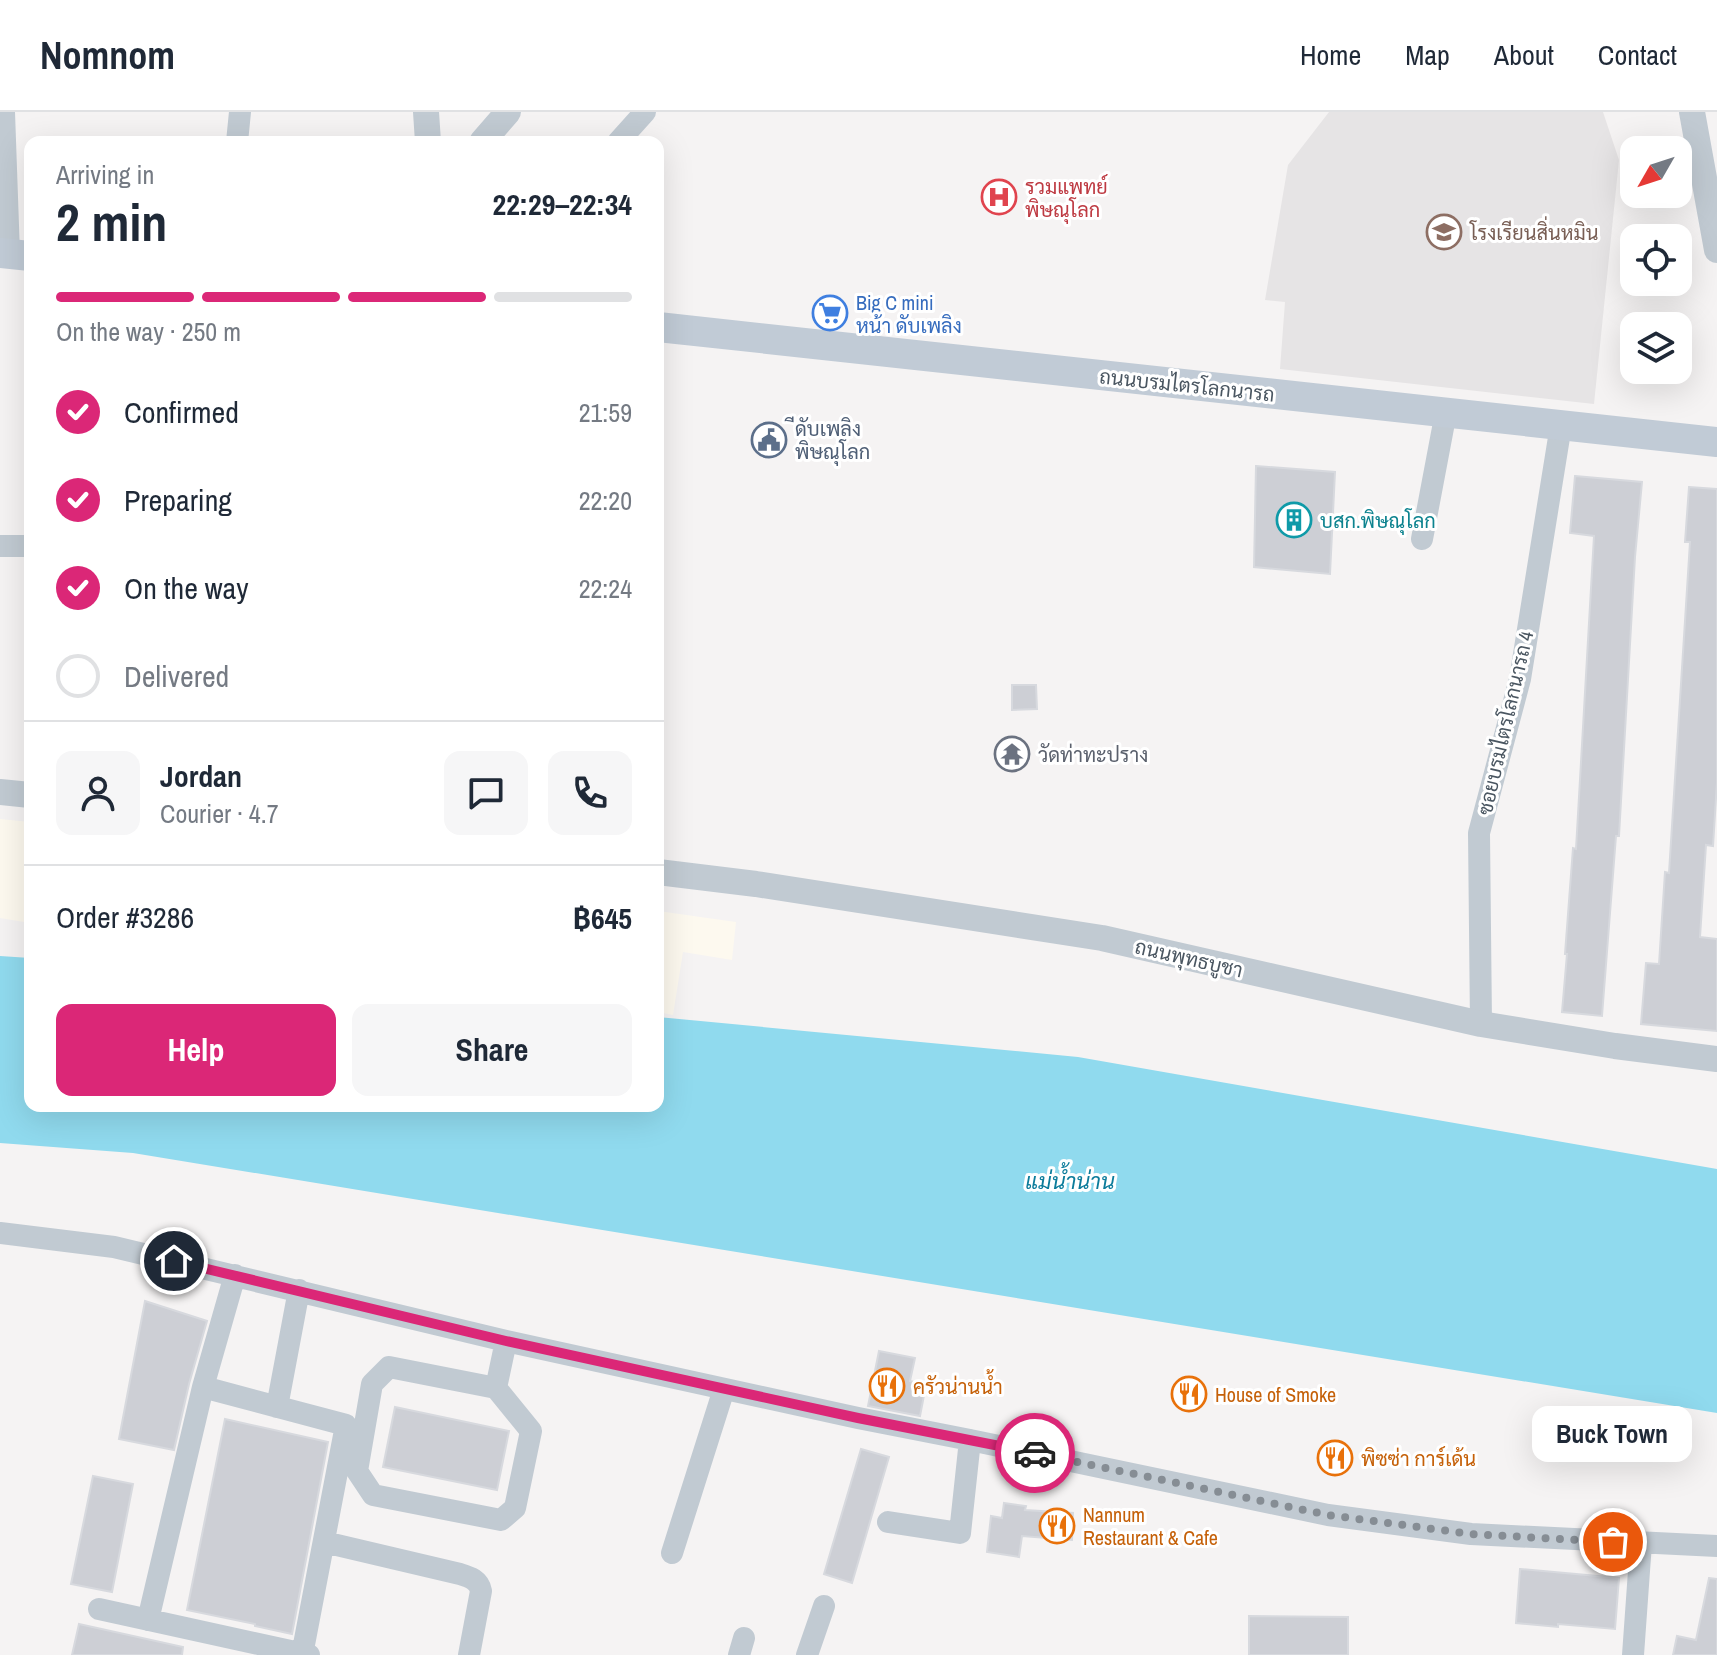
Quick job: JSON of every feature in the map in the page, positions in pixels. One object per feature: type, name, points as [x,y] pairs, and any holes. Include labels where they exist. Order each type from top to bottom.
[{"type":"main road","name":"ถนนบรมไตรโลกนารถ","points":[[664,328],[1717,442]]},
{"type":"street","points":[[4,112],[13,254]]},
{"type":"street","points":[[238,136],[240,112]]},
{"type":"street","points":[[426,112],[428,136]]},
{"type":"street","points":[[487,136],[508,112]]},
{"type":"street","points":[[623,136],[645,112]]},
{"type":"street","points":[[1692,112],[1717,250]]},
{"type":"street","points":[[1422,539],[1446,412]]},
{"type":"street","name":"ซอยบรมไตรโลกนารถ 4","points":[[1481,1024],[1479,833],[1520,679],[1561,425]]},
{"type":"street","points":[[0,546],[24,546]]},
{"type":"street","points":[[0,792],[24,794]]},
{"type":"street","name":"ถนนพุทธบูชา","points":[[664,873],[756,884],[1102,938],[1481,1024],[1717,1059]]},
{"type":"street","points":[[0,1233],[114,1247],[506,1341],[858,1418],[1328,1515],[1471,1534],[1717,1546]]},
{"type":"street","points":[[148,1620],[203,1387],[235,1275]]},
{"type":"street","points":[[277,1407],[299,1290]]},
{"type":"street","points":[[496,1388],[506,1341]]},
{"type":"street","points":[[389,1367],[496,1388],[531,1431],[515,1508],[501,1520],[373,1495],[357,1471],[372,1384],[389,1367]]},
{"type":"street","points":[[99,1609],[305,1655],[346,1425],[203,1387]]},
{"type":"street","points":[[672,1553],[724,1389]]},
{"type":"street","points":[[888,1522],[960,1533],[970,1440]]},
{"type":"street","points":[[324,1542],[460,1574],[477,1581],[481,1591],[469,1655]]},
{"type":"street","points":[[1633,1655],[1641,1543]]},
{"type":"street","points":[[807,1655],[824,1606]]},
{"type":"shaded area","name":"โรงเรียนสิ่นหมิน","points":[[1329,112],[1603,112],[1619,160],[1594,404],[1280,369],[1285,302],[1265,300],[1288,165]]},
{"type":"shaded area","points":[[0,819],[24,821],[24,922],[0,918]]},
{"type":"shaded area","points":[[664,912],[736,922],[732,960],[683,952],[673,1015],[664,1013]]},
{"type":"water","name":"แม่น้ำน่าน","points":[[0,956],[24,958],[24,1112],[664,1112],[664,1018],[1078,1057],[1717,1169],[1717,1413],[133,1153],[0,1143]]},
{"type":"building","name":"บสก.พิษณุโลก","points":[[1256,466],[1335,472],[1330,574],[1254,567]]},
{"type":"building","points":[[1575,476],[1642,482],[1619,836],[1616,836],[1602,1016],[1562,1012],[1573,848],[1576,849],[1594,536],[1570,533]]},
{"type":"building","points":[[1689,487],[1717,489],[1717,782],[1713,846],[1706,845],[1700,937],[1717,939],[1717,1031],[1641,1024],[1646,963],[1659,964],[1665,872],[1669,873],[1690,542],[1685,542]]},
{"type":"building","points":[[1012,685],[1036,685],[1037,709],[1012,710]]},
{"type":"building","points":[[145,1301],[207,1321],[174,1450],[119,1439]]},
{"type":"building","points":[[879,1351],[915,1358],[910,1381],[926,1385],[920,1416],[868,1406]]},
{"type":"building","points":[[395,1407],[509,1431],[497,1490],[383,1467]]},
{"type":"building","points":[[225,1419],[328,1442],[292,1634],[187,1610]]},
{"type":"building","points":[[861,1449],[889,1457],[852,1583],[824,1574]]},
{"type":"building","points":[[93,1476],[133,1484],[112,1592],[71,1584]]},
{"type":"building","points":[[1004,1503],[1026,1506],[1025,1510],[1073,1513],[1072,1540],[1022,1536],[1019,1557],[987,1552],[991,1516],[1002,1518]]},
{"type":"building","points":[[1520,1569],[1619,1578],[1615,1629],[1516,1623]]},
{"type":"building","points":[[1709,1578],[1717,1579],[1717,1655],[1673,1655],[1677,1636],[1696,1640]]},
{"type":"building","points":[[1249,1616],[1348,1617],[1348,1655],[1249,1655]]},
{"type":"building","points":[[79,1624],[183,1647],[182,1655],[72,1655]]},
{"type":"way so far","points":[[1035,1453],[1328,1515],[1471,1534],[1613,1542]]},
{"type":"place","name":"รวมแพทย์ พิษณุโลก","points":[[999,197]]},
{"type":"place","name":"โรงเรียนสิ่นหมิน","points":[[1444,232]]},
{"type":"place","name":"Big C mini หน้า ดับเพลิง","points":[[830,313]]},
{"type":"place","name":"ีดับเพลิง พิษณุโลก","points":[[769,440]]},
{"type":"place","name":"บสก.พิษณุโลก","points":[[1294,520]]},
{"type":"place","name":"วัดท่าทะปราง","points":[[1012,754]]},
{"type":"place","name":"ครัวน่านน้ำ","points":[[887,1386]]},
{"type":"place","name":"House of Smoke","points":[[1189,1394]]},
{"type":"place","name":"พิซซ่า การ์เด้น","points":[[1335,1458]]},
{"type":"place","name":"Nannum Restaurant & Cafe","points":[[1057,1526]]},
{"type":"place","name":"Buck Town","points":[[1613,1542]]},
{"type":"route","points":[[174,1261],[506,1341],[858,1418],[1035,1453]]}]
